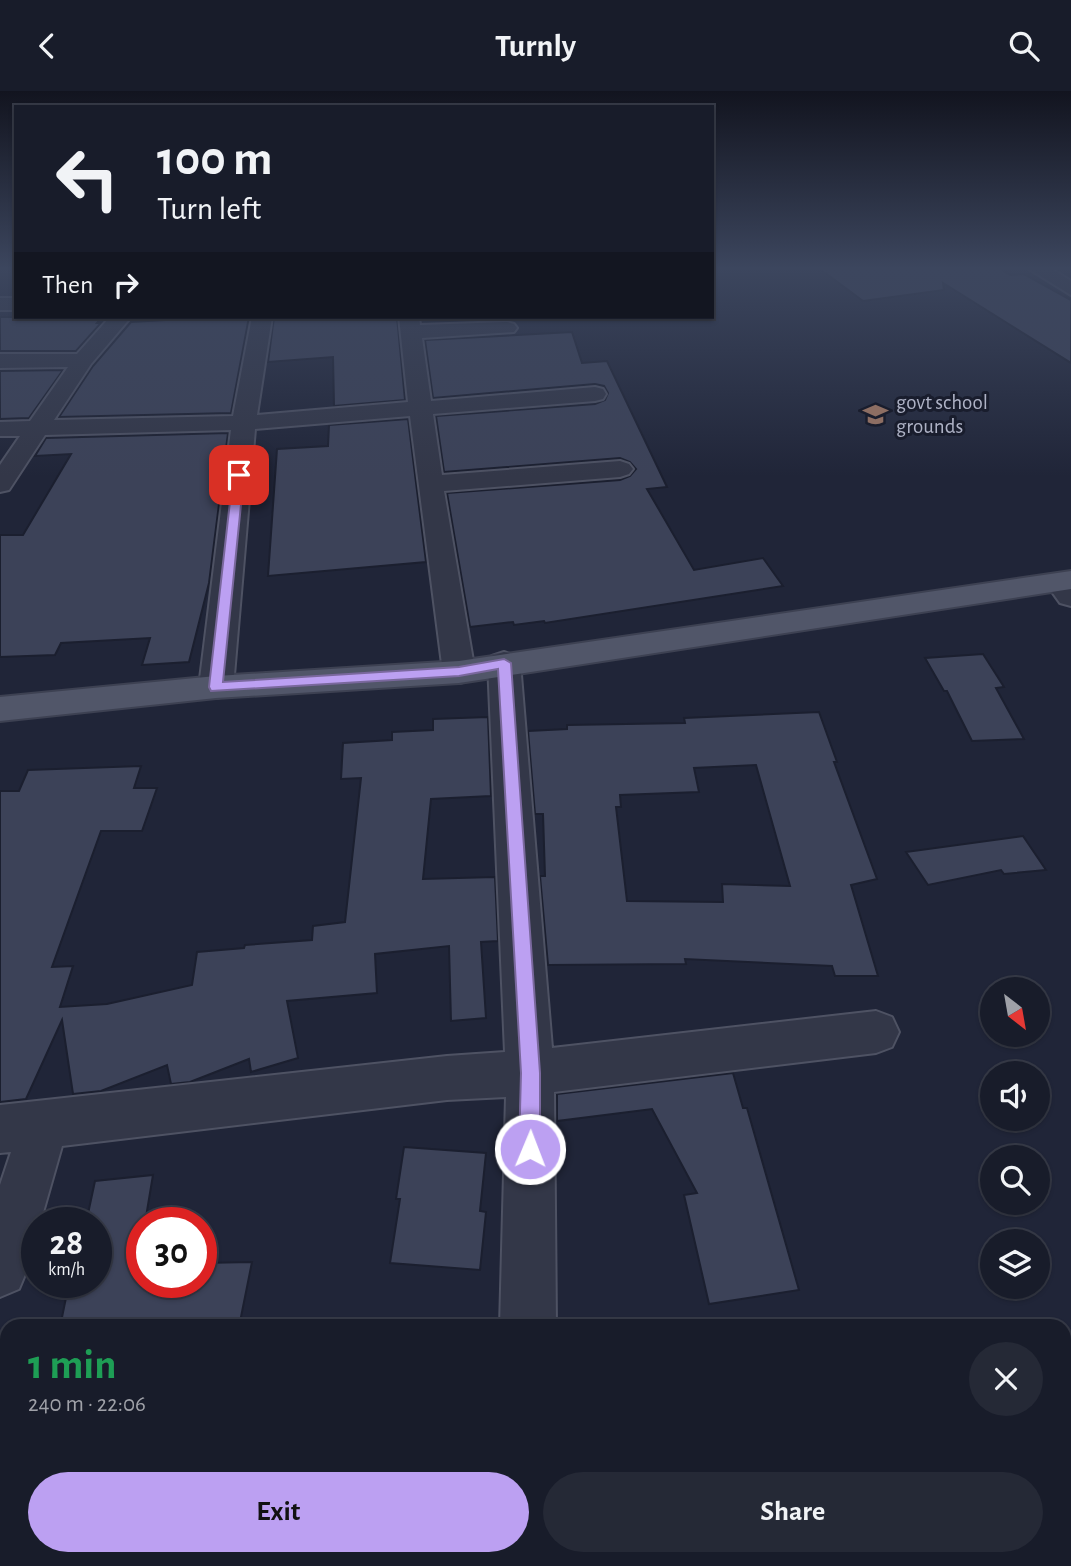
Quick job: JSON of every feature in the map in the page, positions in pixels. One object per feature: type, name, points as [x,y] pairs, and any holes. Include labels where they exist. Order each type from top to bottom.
[{"type":"main road","points":[[0,709],[216,687],[459,672],[504,663],[1067,587]]},
{"type":"street","points":[[0,484],[83,360],[103,338]]},
{"type":"street","points":[[216,687],[244,423],[258,338]]},
{"type":"street","points":[[413,338],[430,484],[459,672]]},
{"type":"street","points":[[0,361],[83,360]]},
{"type":"street","points":[[0,429],[244,423],[595,394]]},
{"type":"street","points":[[430,484],[620,469]]},
{"type":"street","points":[[504,663],[530,1073],[528,1319]]},
{"type":"street","points":[[0,1270],[22,1127],[447,1078],[530,1073],[876,1032]]},
{"type":"building","points":[[0,338],[88,338],[76,351],[0,351]]},
{"type":"building","points":[[117,338],[245,338],[231,413],[59,417],[93,366]]},
{"type":"building","points":[[271,338],[399,338],[405,400],[334,406],[333,357],[268,362]]},
{"type":"building","points":[[574,338],[582,363],[607,361],[667,487],[647,489],[694,570],[763,558],[783,586],[545,623],[514,625],[513,622],[470,627],[447,493],[620,480],[630,476],[636,469],[630,462],[620,458],[444,472],[436,416],[595,404],[605,400],[608,393],[604,386],[595,384],[433,398],[425,340]]},
{"type":"building","points":[[1031,338],[1071,338],[1071,363]]},
{"type":"building","points":[[63,370],[29,418],[0,419],[0,371]]},
{"type":"building","points":[[408,419],[426,562],[268,576],[277,449],[328,446],[329,425]]},
{"type":"building","points":[[228,433],[209,583],[189,662],[142,665],[150,638],[61,643],[55,655],[0,657],[0,535],[23,535],[71,454],[35,456],[46,438]]},
{"type":"building","points":[[983,654],[1004,687],[996,688],[1024,739],[972,741],[947,691],[944,691],[925,658]]},
{"type":"building","points":[[819,712],[837,762],[834,762],[877,879],[851,885],[878,976],[835,976],[832,966],[685,959],[686,964],[548,965],[540,876],[545,876],[543,814],[535,814],[528,731],[567,729],[567,725],[685,723],[684,718]],"holes":[[[756,765],[790,886],[722,884],[723,902],[627,901],[616,807],[621,807],[620,795],[699,792],[694,768]]]},
{"type":"building","points":[[488,717],[491,796],[431,799],[423,879],[495,877],[498,941],[481,942],[486,1018],[451,1021],[449,946],[375,954],[377,993],[287,1001],[298,1058],[251,1072],[249,1059],[190,1082],[171,1084],[167,1065],[101,1091],[73,1094],[62,1020],[26,1099],[0,1102],[0,791],[19,791],[28,770],[141,766],[134,788],[157,788],[142,831],[101,831],[52,967],[73,966],[60,1007],[107,1004],[192,985],[197,952],[312,940],[313,926],[345,922],[361,778],[341,779],[343,743],[392,740],[392,732],[433,730],[433,719]]},
{"type":"building","points":[[1023,836],[1046,870],[1004,874],[1001,870],[928,885],[906,852]]},
{"type":"building","points":[[733,1073],[743,1108],[747,1108],[799,1290],[709,1304],[684,1195],[697,1193],[652,1109],[557,1121],[557,1094]]},
{"type":"building","points":[[404,1147],[486,1153],[480,1211],[486,1212],[480,1270],[390,1263],[400,1199],[396,1199]]},
{"type":"building","points":[[153,1175],[148,1207],[126,1207],[126,1298],[217,1298],[217,1263],[252,1262],[241,1319],[62,1319],[66,1298],[112,1298],[112,1207],[89,1207],[95,1181]]},
{"type":"place","name":"govt school grounds","points":[[876,414]]},
{"type":"route","points":[[239,475],[216,687],[459,672],[504,663],[530,1073],[530,1149]]}]
